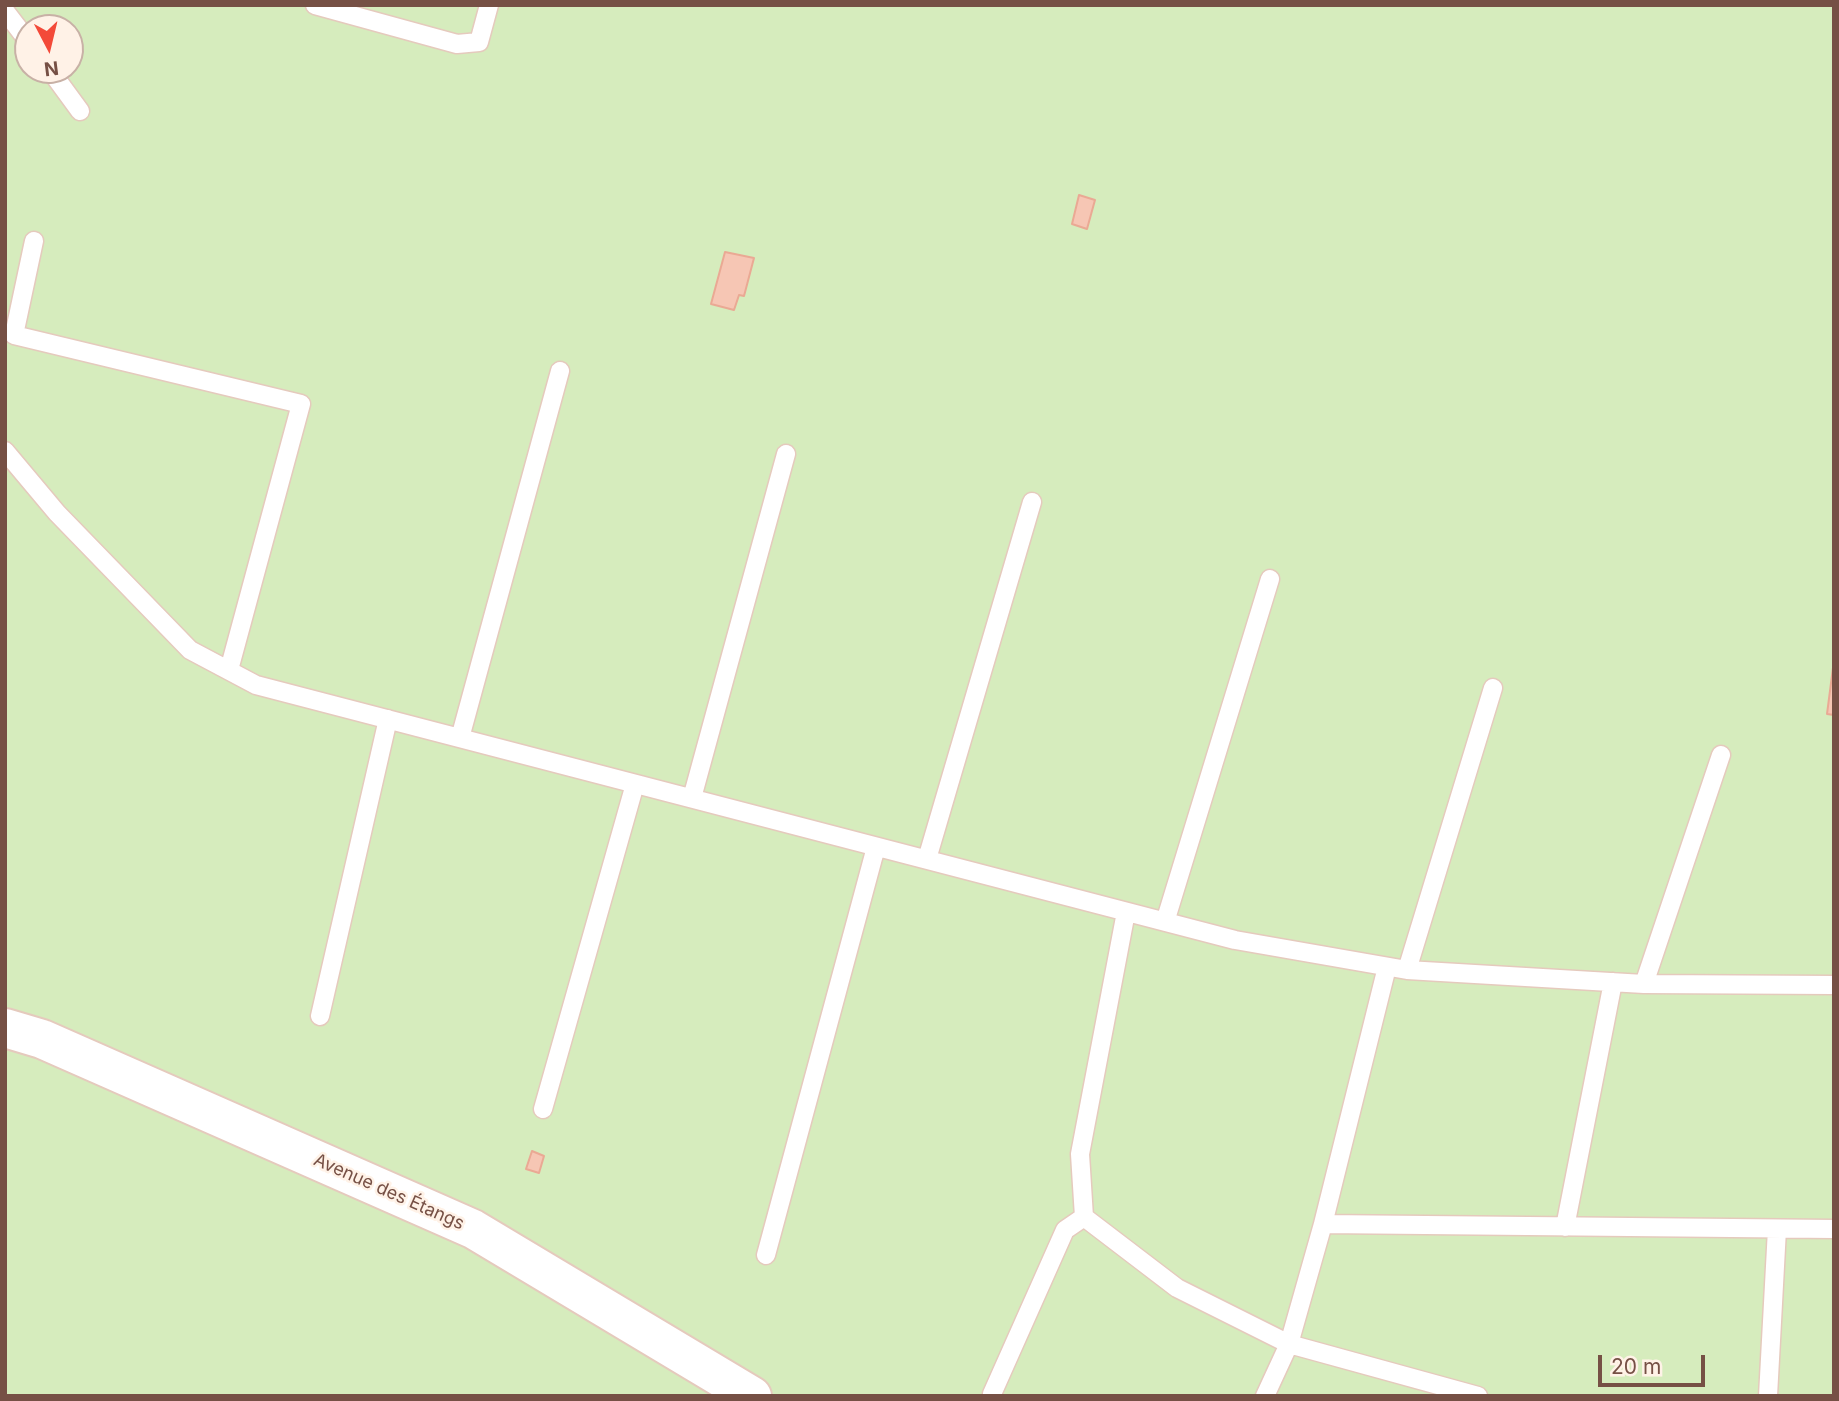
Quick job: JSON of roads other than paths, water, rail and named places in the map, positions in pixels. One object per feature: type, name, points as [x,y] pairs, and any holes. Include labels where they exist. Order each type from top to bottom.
[{"type":"street","name":"Avenue des Étangs","points":[[5,1028],[42,1039],[473,1229],[752,1396]]},
{"type":"lane","points":[[314,5],[457,44],[479,42],[489,5]]},
{"type":"lane","points":[[60,84],[80,111]]},
{"type":"lane","points":[[34,241],[14,335],[301,404],[229,670]]},
{"type":"lane","points":[[460,738],[560,371]]},
{"type":"lane","points":[[5,451],[57,513],[190,650],[256,685],[1235,940],[1407,970],[1644,984],[1834,985]]},
{"type":"lane","points":[[692,798],[786,454]]},
{"type":"lane","points":[[927,859],[1032,502]]},
{"type":"lane","points":[[1165,922],[1270,579]]},
{"type":"lane","points":[[1407,970],[1493,688]]},
{"type":"lane","points":[[320,1016],[388,719]]},
{"type":"lane","points":[[1644,984],[1721,755]]},
{"type":"lane","points":[[543,1109],[635,784]]},
{"type":"lane","points":[[766,1255],[876,846]]},
{"type":"lane","points":[[1126,912],[1080,1154],[1084,1217],[1177,1289],[1289,1344],[1478,1396]]},
{"type":"lane","points":[[1265,1396],[1289,1344],[1387,967]]},
{"type":"lane","points":[[1565,1227],[1613,982]]},
{"type":"lane","points":[[992,1394],[1065,1230],[1084,1217]]},
{"type":"lane","points":[[1322,1224],[1834,1229]]},
{"type":"lane","points":[[1768,1396],[1777,1228]]}]
